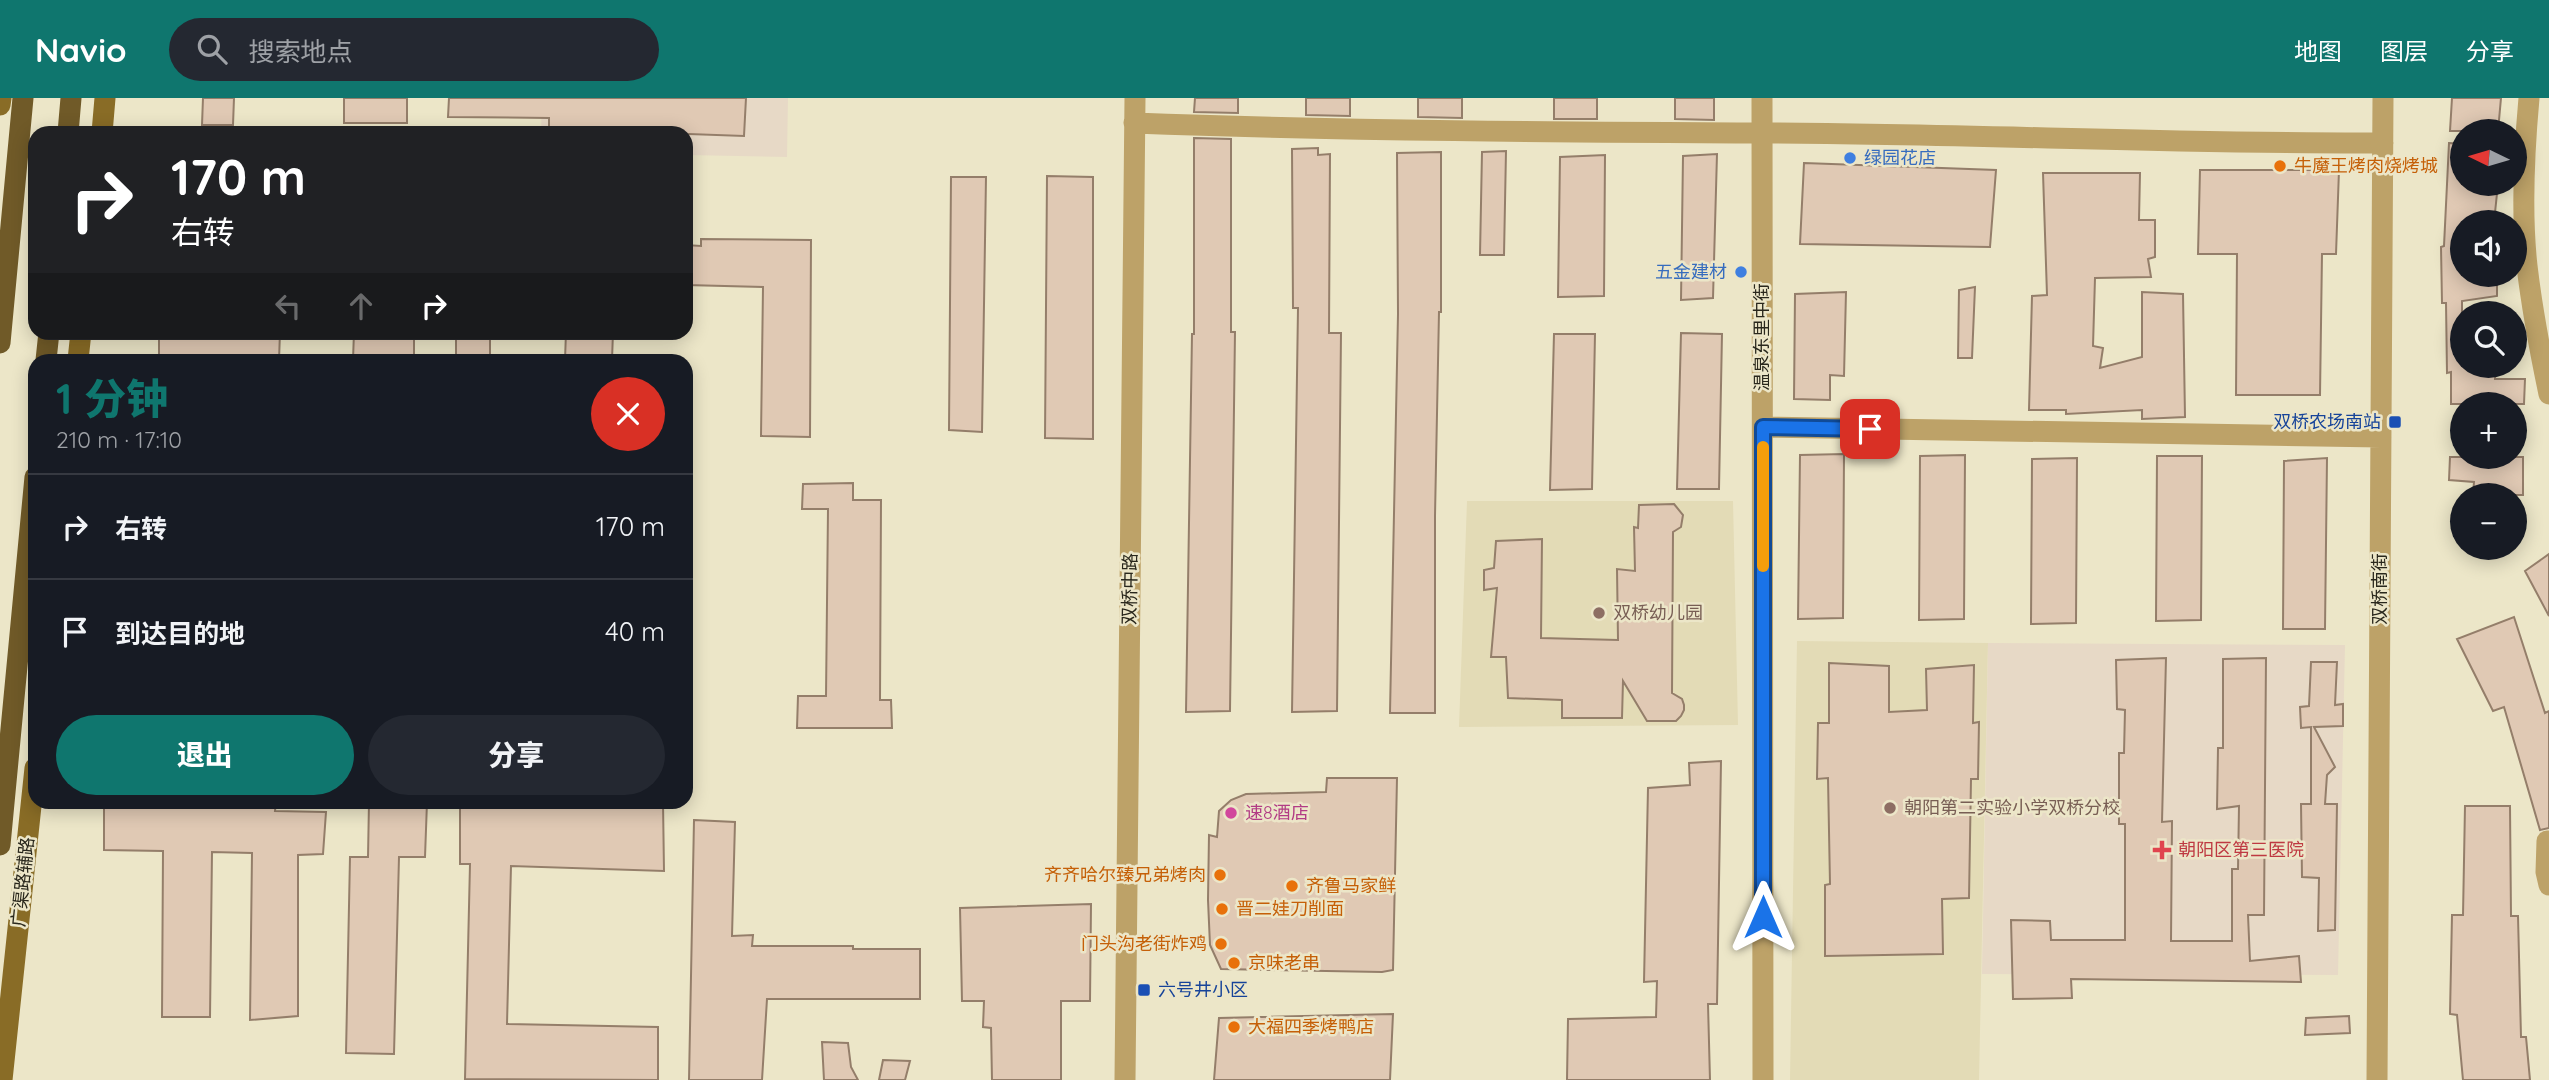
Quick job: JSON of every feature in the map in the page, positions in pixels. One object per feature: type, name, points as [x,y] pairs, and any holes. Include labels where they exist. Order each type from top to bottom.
[{"type":"highway","points":[[0,343],[23,98]]},
{"type":"highway","points":[[69,126],[71,98]]},
{"type":"highway","points":[[0,845],[28,551]]},
{"type":"main road","points":[[0,105],[1,98]]},
{"type":"main road","points":[[103,126],[105,98]]},
{"type":"main road","name":"广渠路辅路","points":[[2,1080],[31,809]]},
{"type":"street","name":"双桥中路","points":[[1125,1080],[1135,98]]},
{"type":"street","name":"温泉东里中街","points":[[1762,98],[1763,1080]]},
{"type":"street","name":"双桥南街","points":[[2377,1080],[2383,98]]},
{"type":"street","points":[[2529,98],[2524,217],[2527,264],[2537,339],[2549,394]]},
{"type":"street","points":[[1134,123],[1321,130],[1762,134],[2242,144],[2383,143]]},
{"type":"street","points":[[1763,427],[2381,437]]},
{"type":"street","points":[[2549,841],[2546,872],[2549,885]]},
{"type":"shaded area","points":[[542,98],[788,98],[787,157],[693,155],[693,126],[541,126]]},
{"type":"shaded area","name":"双桥幼儿园","points":[[1467,501],[1733,501],[1738,725],[1459,727]]},
{"type":"shaded area","name":"朝阳第二实验小学双桥分校","points":[[1797,641],[1988,643],[1979,1080],[1790,1080]]},
{"type":"shaded area","name":"朝阳区第三医院","points":[[1988,643],[2345,645],[2338,975],[1982,974]]},
{"type":"building","points":[[203,98],[234,98],[233,125],[202,125]]},
{"type":"building","points":[[344,98],[407,98],[407,123],[344,123]]},
{"type":"building","points":[[449,98],[746,98],[744,136],[693,134],[693,126],[549,126],[549,118],[448,117]]},
{"type":"building","points":[[1195,98],[1238,98],[1238,113],[1194,112]]},
{"type":"building","points":[[1306,98],[1350,98],[1350,116],[1306,115]]},
{"type":"building","points":[[1418,98],[1462,98],[1462,118],[1418,117]]},
{"type":"building","points":[[1554,98],[1597,98],[1597,119],[1554,119]]},
{"type":"building","points":[[1675,98],[1714,98],[1714,120],[1675,119]]},
{"type":"building","points":[[2452,98],[2501,98],[2499,119],[2451,119]]},
{"type":"building","points":[[1194,138],[1231,139],[1231,332],[1235,332],[1230,711],[1186,712],[1194,334]]},
{"type":"building","points":[[2449,143],[2450,196],[2497,196],[2495,210],[2450,210],[2450,287],[2497,287],[2497,296],[2450,301],[2450,372],[2447,373],[2446,303],[2442,303],[2441,247],[2444,246]]},
{"type":"building","points":[[1318,148],[1318,155],[1330,154],[1329,333],[1341,333],[1337,711],[1292,712],[1298,308],[1293,308],[1292,149]]},
{"type":"building","points":[[1506,151],[1504,255],[1480,255],[1482,152]]},
{"type":"building","points":[[1441,152],[1441,312],[1435,516],[1435,713],[1390,713],[1398,314],[1397,153]]},
{"type":"building","points":[[1717,154],[1713,298],[1681,300],[1683,156]]},
{"type":"building","points":[[1605,155],[1604,296],[1558,297],[1560,157]]},
{"type":"building","points":[[1804,163],[1996,170],[1990,247],[1800,244]]},
{"type":"building","points":[[2200,170],[2339,170],[2336,254],[2322,254],[2320,395],[2236,395],[2237,254],[2198,254]]},
{"type":"building","points":[[2043,173],[2140,173],[2139,220],[2155,220],[2155,257],[2148,259],[2151,277],[2095,278],[2093,346],[2103,348],[2100,368],[2142,357],[2142,292],[2183,294],[2185,417],[2142,419],[2142,410],[2066,414],[2066,410],[2029,410],[2032,296],[2047,295]]},
{"type":"building","points":[[1047,176],[1093,177],[1093,439],[1045,438]]},
{"type":"building","points":[[951,177],[986,177],[982,432],[949,430]]},
{"type":"building","points":[[701,239],[811,240],[810,437],[761,436],[763,287],[693,285],[693,245],[701,246]]},
{"type":"building","points":[[1975,287],[1972,358],[1958,358],[1959,290]]},
{"type":"building","points":[[1846,292],[1844,376],[1830,375],[1830,400],[1794,399],[1795,294]]},
{"type":"building","points":[[1681,333],[1722,334],[1719,489],[1677,489]]},
{"type":"building","points":[[1554,334],[1595,334],[1592,489],[1550,490]]},
{"type":"building","points":[[159,340],[280,340],[279,354],[159,354]]},
{"type":"building","points":[[354,340],[414,340],[414,354],[353,354]]},
{"type":"building","points":[[456,340],[490,340],[490,354],[456,354]]},
{"type":"building","points":[[566,340],[613,340],[612,354],[565,354]]},
{"type":"building","points":[[2451,378],[2525,379],[2524,392],[2451,392]]},
{"type":"building","points":[[1844,454],[1843,618],[1798,619],[1800,455]]},
{"type":"building","points":[[1965,455],[1964,619],[1919,620],[1920,456]]},
{"type":"building","points":[[2157,456],[2202,456],[2201,620],[2156,621]]},
{"type":"building","points":[[2450,457],[2450,469],[2523,469],[2523,483],[2449,480]]},
{"type":"building","points":[[2077,458],[2076,623],[2031,624],[2032,459]]},
{"type":"building","points":[[2327,458],[2325,629],[2283,629],[2284,461]]},
{"type":"building","points":[[853,483],[853,500],[881,500],[880,700],[891,700],[892,728],[797,728],[798,696],[826,696],[828,509],[802,509],[803,484]]},
{"type":"building","points":[[1674,504],[1683,515],[1681,527],[1673,532],[1672,693],[1682,699],[1684,710],[1681,716],[1676,721],[1647,721],[1623,681],[1622,718],[1562,718],[1562,700],[1508,698],[1506,657],[1491,657],[1497,588],[1484,590],[1484,570],[1494,568],[1496,541],[1542,539],[1541,638],[1618,640],[1617,569],[1635,571],[1634,527],[1638,528],[1639,505]]},
{"type":"building","points":[[2549,554],[2549,616],[2525,571]]},
{"type":"building","points":[[2514,617],[2545,713],[2549,711],[2549,828],[2540,830],[2504,707],[2493,711],[2457,639]]},
{"type":"building","points":[[2166,658],[2162,822],[2172,821],[2171,941],[2232,941],[2232,869],[2238,869],[2239,806],[2217,809],[2218,748],[2223,748],[2223,659],[2266,658],[2264,915],[2248,915],[2250,961],[2299,956],[2301,982],[2071,979],[2072,998],[2013,999],[2011,920],[2050,921],[2051,940],[2125,940],[2125,824],[2119,824],[2119,753],[2124,753],[2125,710],[2117,709],[2116,660]]},
{"type":"building","points":[[2311,662],[2337,662],[2335,705],[2343,704],[2343,726],[2314,727],[2335,767],[2327,775],[2325,804],[2337,804],[2335,930],[2318,931],[2319,878],[2302,877],[2301,804],[2311,804],[2311,727],[2301,728],[2300,707],[2309,706]]},
{"type":"building","points":[[1829,663],[1889,666],[1889,712],[1927,710],[1926,669],[1974,665],[1973,723],[1979,722],[1978,779],[1971,779],[1969,898],[1942,899],[1943,954],[1825,956],[1825,885],[1830,884],[1828,778],[1817,779],[1818,723],[1829,723]]},
{"type":"building","points":[[1721,761],[1717,1004],[1708,1004],[1710,1080],[1567,1080],[1568,1019],[1656,1017],[1657,981],[1644,982],[1648,788],[1690,785],[1689,763]]},
{"type":"building","points":[[1327,778],[1397,778],[1393,970],[1221,969],[1210,945],[1208,900],[1209,835],[1217,837],[1219,811],[1231,800],[1246,794],[1326,792]]},
{"type":"building","points":[[2465,806],[2510,806],[2511,916],[2518,916],[2521,1037],[2526,1037],[2530,1080],[2463,1080],[2457,1015],[2450,1014],[2452,915],[2463,915]]},
{"type":"building","points":[[104,809],[275,809],[326,812],[323,854],[298,855],[298,1016],[250,1020],[252,853],[212,852],[210,1017],[162,1017],[163,851],[104,850]]},
{"type":"building","points":[[369,809],[427,809],[425,857],[399,857],[394,1054],[346,1053],[350,857],[368,857]]},
{"type":"building","points":[[460,809],[663,809],[664,871],[511,866],[507,1024],[658,1027],[658,1080],[465,1079],[470,864],[460,864]]},
{"type":"building","points":[[694,820],[735,822],[732,936],[753,935],[752,946],[920,949],[920,999],[767,999],[762,1080],[689,1080]]},
{"type":"building","points":[[1091,904],[1090,1001],[1061,1001],[1061,1080],[992,1080],[991,1028],[983,1027],[984,1001],[962,1001],[960,908]]},
{"type":"building","points":[[1393,1014],[1390,1080],[1214,1080],[1219,1018]]},
{"type":"building","points":[[2349,1016],[2350,1033],[2305,1035],[2306,1018]]},
{"type":"building","points":[[822,1042],[848,1043],[851,1067],[858,1080],[824,1080]]},
{"type":"building","points":[[883,1060],[910,1061],[905,1080],[879,1080]]},
{"type":"slow traffic","points":[[1763,447],[1763,566]]},
{"type":"place","name":"绿园花店","points":[[1850,158]]},
{"type":"place","name":"牛魔王烤肉烧烤城","points":[[2280,166]]},
{"type":"place","name":"五金建材","points":[[1741,272]]},
{"type":"place","name":"双桥农场南站","points":[[2395,422]]},
{"type":"place","name":"双桥幼儿园","points":[[1599,613]]},
{"type":"place","name":"朝阳第二实验小学双桥分校","points":[[1890,808]]},
{"type":"place","name":"速8酒店","points":[[1231,813]]},
{"type":"place","name":"朝阳区第三医院","points":[[2162,850]]},
{"type":"place","name":"齐齐哈尔臻兄弟烤肉","points":[[1220,875]]},
{"type":"place","name":"齐鲁马家鲜","points":[[1292,886]]},
{"type":"place","name":"晋二娃刀削面","points":[[1222,909]]},
{"type":"place","name":"门头沟老街炸鸡","points":[[1221,944]]},
{"type":"place","name":"京味老串","points":[[1234,963]]},
{"type":"place","name":"六号井小区","points":[[1144,990]]},
{"type":"place","name":"大福四季烤鸭店","points":[[1234,1027]]},
{"type":"route","points":[[1763,917],[1763,427],[1870,429]]}]
